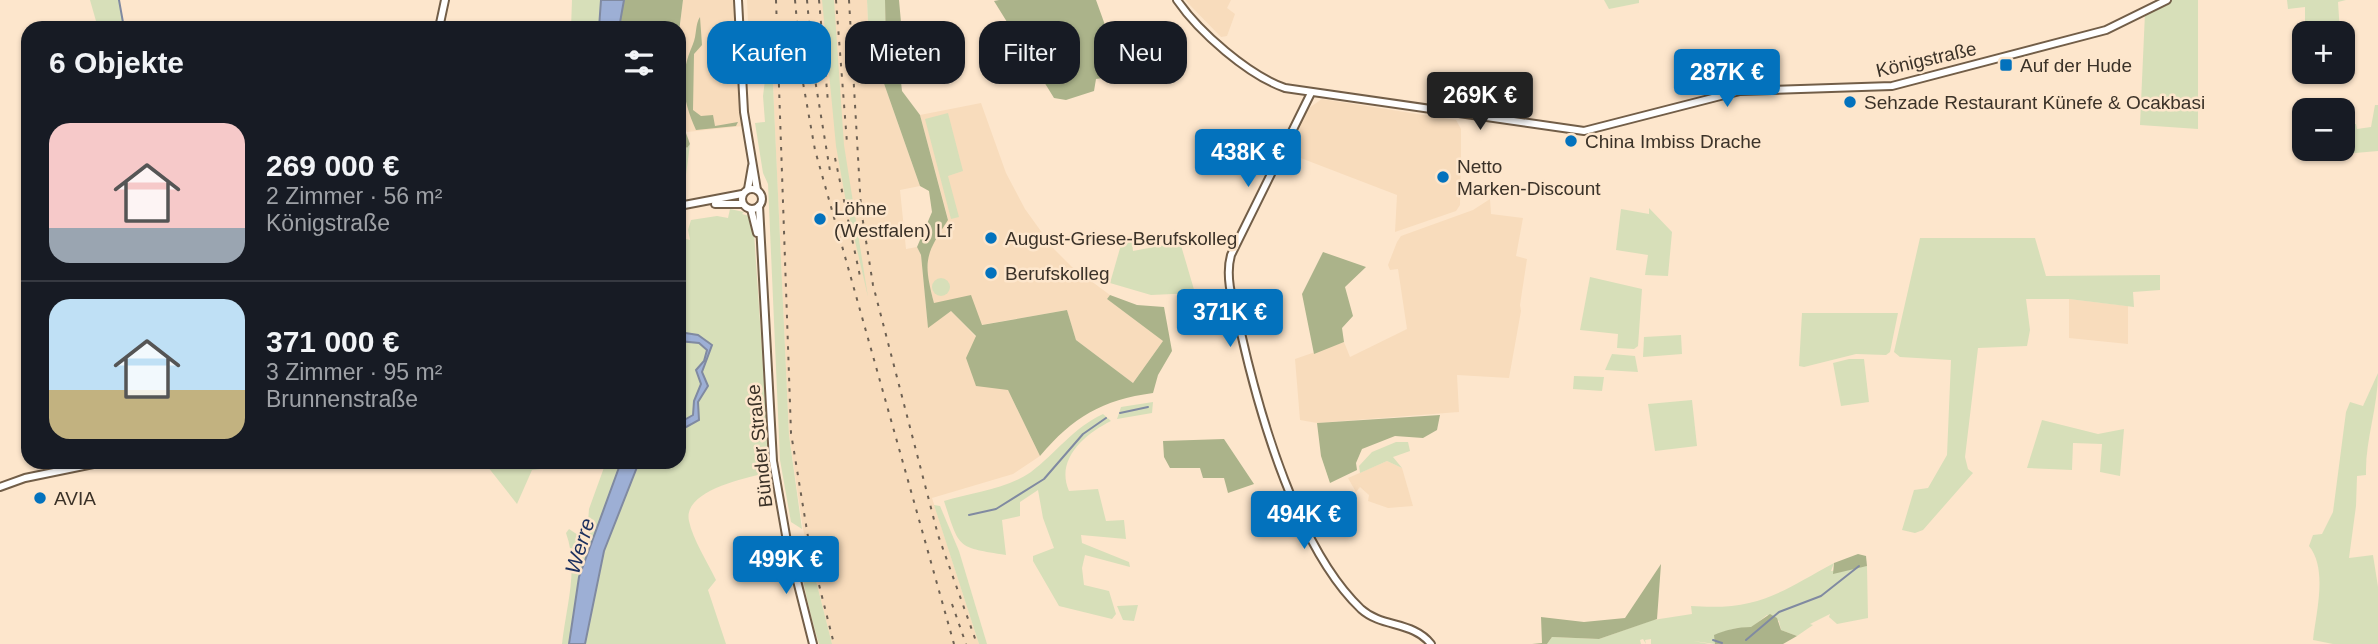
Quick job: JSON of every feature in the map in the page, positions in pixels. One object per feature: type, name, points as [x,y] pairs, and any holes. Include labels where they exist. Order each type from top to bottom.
[{"type":"main road","points":[[440,21],[445,0]]},
{"type":"main road","points":[[738,0],[743,101],[757,190],[762,195],[759,206],[759,242]]},
{"type":"main road","name":"Königstraße","points":[[1177,0],[1205,32],[1257,75],[1276,85],[1311,93],[1584,131],[1740,91],[1892,86],[2106,30],[2167,0]]},
{"type":"main road","points":[[1311,93],[1231,255],[1228,271],[1231,294],[1256,398],[1308,532],[1333,572],[1363,610],[1374,618],[1419,632],[1431,644]]},
{"type":"main road","points":[[686,205],[742,194],[748,189],[753,157]]},
{"type":"main road","points":[[748,189],[757,190]]},
{"type":"main road","points":[[742,194],[742,204]]},
{"type":"main road","points":[[695,204],[742,204],[751,209],[759,242]]},
{"type":"main road","points":[[751,209],[759,206]]},
{"type":"main road","name":"Bünder Straße","points":[[759,242],[774,461],[793,567],[813,644]]},
{"type":"main road","points":[[0,487],[25,478],[69,469]]},
{"type":"shaded area","points":[[683,0],[734,0],[736,21],[707,21],[707,84],[740,84],[743,126],[687,132],[686,21],[680,21]]},
{"type":"shaded area","points":[[747,0],[867,0],[868,21],[845,21],[845,84],[884,84],[920,186],[900,190],[906,249],[917,247],[921,255],[928,327],[951,311],[976,337],[1008,390],[1040,456],[1013,474],[932,498],[979,644],[832,644],[803,529],[789,435],[773,84],[831,84],[831,21],[748,21]]},
{"type":"shaded area","points":[[1185,0],[1231,0],[1227,8],[1235,14],[1227,36],[1221,37]]},
{"type":"shaded area","points":[[1322,99],[1456,120],[1461,129],[1461,161],[1460,205],[1456,211],[1395,232],[1397,195],[1285,152],[1309,108]]},
{"type":"shaded area","name":"August-Griese-Berufskolleg","points":[[981,103],[1006,173],[1025,209],[1053,248],[1072,267],[1110,295],[1107,299],[1163,341],[1133,383],[1076,340],[1067,310],[981,325],[934,303],[927,275],[928,251],[948,219],[920,115]]},
{"type":"shaded area","points":[[1490,199],[1491,214],[1523,218],[1516,256],[1527,259],[1509,378],[1457,375],[1459,412],[1317,423],[1300,420],[1295,359],[1344,342],[1350,357],[1407,329],[1398,269],[1390,270],[1388,265],[1397,242],[1401,236],[1473,210]]},
{"type":"shaded area","points":[[2069,299],[2128,306],[2128,344],[2069,338]]},
{"type":"shaded area","points":[[1387,461],[1402,468],[1413,506],[1388,508],[1368,501],[1369,495],[1360,487],[1356,492],[1348,478]]},
{"type":"green space","points":[[90,0],[119,0],[123,21],[96,21]]},
{"type":"green space","points":[[572,0],[601,0],[600,21],[571,21]]},
{"type":"green space","points":[[624,0],[683,0],[680,21],[620,21]]},
{"type":"green space","points":[[822,0],[834,0],[844,145],[868,297],[836,146],[830,84],[831,21],[824,21]]},
{"type":"green space","points":[[867,0],[885,0],[885,21],[868,21]]},
{"type":"green space","points":[[885,0],[899,0],[901,21],[885,21]]},
{"type":"green space","points":[[1096,0],[1104,21],[1094,21],[1094,91],[1066,100],[1054,98],[1045,84],[1080,84],[1080,21],[1006,21],[994,1]]},
{"type":"green space","points":[[1604,0],[1639,0],[1639,3],[1609,9]]},
{"type":"green space","points":[[2170,0],[2198,0],[2198,129],[2140,125],[2145,13]]},
{"type":"green space","points":[[2287,0],[2346,0],[2338,2],[2339,21],[2305,21],[2305,7],[2288,9]]},
{"type":"green space","points":[[700,17],[702,45],[694,54],[693,110],[701,116],[713,115],[715,126],[738,122],[736,126],[696,130],[686,101],[686,66]]},
{"type":"green space","points":[[764,84],[773,84],[789,435],[802,529],[791,522],[780,460],[768,184],[763,173],[755,123],[765,122]]},
{"type":"green space","points":[[884,84],[901,84],[902,91],[920,115],[948,220],[928,259],[928,277],[934,303],[971,295],[982,325],[1067,310],[1076,340],[1133,383],[1163,341],[1107,299],[1110,295],[1137,305],[1164,307],[1172,351],[1158,375],[1153,393],[1118,400],[1090,412],[1064,431],[1040,456],[1008,390],[976,386],[966,358],[976,336],[951,311],[928,328],[921,255],[917,247],[932,212],[929,191],[920,186]]},
{"type":"green space","points":[[2375,105],[2378,105],[2378,151],[2355,153],[2355,124],[2357,129],[2371,127]]},
{"type":"green space","points":[[948,113],[963,171],[948,176],[959,217],[951,219],[925,119]]},
{"type":"green space","points":[[686,133],[690,144],[686,147]]},
{"type":"green space","points":[[690,144],[686,175],[686,148]]},
{"type":"green space","points":[[1649,208],[1672,232],[1668,276],[1645,275],[1648,255],[1616,250],[1621,209],[1649,214]]},
{"type":"green space","points":[[730,209],[744,212],[742,214],[749,216],[754,232],[770,472],[748,477],[706,493],[690,510],[689,521],[694,536],[716,580],[708,590],[726,644],[585,644],[604,551],[636,469],[686,469],[686,239],[690,240],[688,230],[691,220],[717,216],[728,218]]},
{"type":"green space","points":[[1123,238],[1132,241],[1133,251],[1180,242],[1195,293],[1151,295],[1110,283]]},
{"type":"green space","points":[[1920,238],[2035,238],[2046,276],[2160,275],[2160,290],[2133,292],[2134,307],[2069,299],[2026,299],[2030,330],[2027,346],[1978,348],[1965,457],[1968,469],[1973,473],[1923,530],[1915,533],[1902,530],[1914,490],[1928,488],[1947,455],[1951,360],[1900,357],[1894,352]]},
{"type":"green space","points":[[1323,252],[1366,267],[1345,287],[1353,316],[1342,328],[1344,342],[1314,354],[1302,294]]},
{"type":"green space","points":[[1590,277],[1642,289],[1638,346],[1634,349],[1617,348],[1618,334],[1580,330]]},
{"type":"green space","points":[[937,278],[945,278],[950,287],[948,294],[937,296],[932,291],[932,283]]},
{"type":"green space","points":[[1802,313],[1898,313],[1890,352],[1886,355],[1856,354],[1799,366]]},
{"type":"green space","points":[[1681,335],[1682,354],[1643,357],[1644,337]]},
{"type":"green space","points":[[1612,354],[1635,356],[1638,372],[1605,370]]},
{"type":"green space","points":[[1864,359],[1869,402],[1841,406],[1833,363]]},
{"type":"green space","points":[[2378,373],[2366,475],[2357,476],[2349,558],[2373,555],[2378,587],[2378,644],[2333,644],[2313,640],[2319,579],[2315,556],[2309,546],[2313,535],[2322,534],[2333,512],[2346,412],[2350,402],[2363,406]]},
{"type":"green space","points":[[1574,376],[1604,377],[1602,391],[1573,389]]},
{"type":"green space","points":[[1692,400],[1697,446],[1655,451],[1648,404]]},
{"type":"green space","points":[[1153,402],[1152,413],[1117,419],[1121,407]]},
{"type":"green space","points":[[1103,414],[1111,421],[1083,440],[1075,449],[1066,468],[1066,479],[1069,491],[1098,489],[1106,521],[1124,520],[1126,539],[1081,535],[1082,543],[1129,562],[1130,567],[1085,555],[1082,568],[1084,585],[1109,591],[1116,614],[1112,619],[1059,606],[1033,561],[1033,556],[1054,548],[1043,518],[1038,490],[1020,502],[1020,516],[1002,520],[1006,555],[977,550],[962,543],[953,529],[944,501],[1000,487],[1021,478],[1040,465],[1083,426]]},
{"type":"green space","points":[[1440,415],[1437,430],[1423,438],[1395,436],[1362,449],[1356,463],[1357,470],[1330,483],[1321,456],[1317,423]]},
{"type":"green space","points":[[2042,420],[2098,434],[2124,429],[2120,476],[2100,472],[2102,444],[2073,443],[2072,470],[2027,468]]},
{"type":"green space","points":[[1224,439],[1254,484],[1228,493],[1224,478],[1203,478],[1200,468],[1170,468],[1164,457],[1163,441]]},
{"type":"green space","points":[[1396,442],[1408,442],[1410,451],[1393,457],[1402,468],[1387,461],[1360,473],[1359,466],[1372,452]]},
{"type":"green space","points":[[490,469],[541,469],[532,470],[517,504]]},
{"type":"green space","points":[[603,469],[618,469],[579,577],[569,644],[562,644],[572,574],[566,533],[569,529],[581,537],[587,536],[589,509]]},
{"type":"green space","points":[[934,505],[940,506],[959,551],[987,644],[979,644]]},
{"type":"green space","points":[[806,541],[832,644],[819,644],[810,610],[799,550]]},
{"type":"green space","points":[[1858,554],[1866,556],[1867,566],[1833,574],[1834,563]]},
{"type":"green space","points":[[1834,563],[1831,571],[1867,566],[1868,618],[1837,624],[1829,617],[1830,614],[1810,624],[1813,625],[1797,636],[1781,630],[1779,621],[1767,615],[1751,628],[1732,629],[1715,636],[1715,644],[1693,641],[1710,644],[1651,644],[1651,639],[1645,640],[1646,644],[1643,639],[1640,640],[1641,644],[1547,644],[1552,637],[1599,639],[1653,620],[1692,614],[1691,606],[1734,606],[1751,603],[1782,591]]},
{"type":"green space","points":[[1661,564],[1657,619],[1599,639],[1552,637],[1547,644],[1532,644],[1542,643],[1541,617],[1584,622],[1625,618]]},
{"type":"green space","points":[[1138,605],[1134,621],[1123,620],[1117,606]]},
{"type":"green space","points":[[1770,614],[1777,618],[1781,630],[1797,636],[1783,644],[1715,644],[1714,635],[1751,627]]},
{"type":"water","points":[[601,0],[624,0],[620,21],[600,21]]},
{"type":"water","points":[[686,333],[698,335],[712,345],[702,372],[708,386],[698,402],[699,420],[686,427],[686,419],[693,415],[694,401],[701,384],[696,370],[704,361],[707,350],[699,343],[686,342]]},
{"type":"water","points":[[618,469],[636,469],[604,551],[585,644],[569,644],[579,577]]},
{"type":"waterway","points":[[119,0],[123,21]]},
{"type":"waterway","points":[[1120,413],[1148,407]]},
{"type":"waterway","points":[[969,515],[996,509],[1044,479],[1083,434],[1106,418]]},
{"type":"waterway","points":[[1746,640],[1779,612],[1821,596],[1859,566]]},
{"type":"waterway","points":[[1713,640],[1722,643]]},
{"type":"railway","points":[[776,0],[791,433],[810,549],[834,644]]},
{"type":"railway","points":[[795,0],[802,77],[815,150],[954,644]]},
{"type":"railway","points":[[807,0],[813,67],[830,171]]},
{"type":"railway","points":[[819,0],[828,102]]},
{"type":"railway","points":[[836,0],[847,143]]},
{"type":"railway","points":[[849,0],[861,209],[873,285],[938,535],[977,644]]},
{"type":"railway","points":[[835,158],[861,281]]},
{"type":"railway","points":[[952,604],[966,644]]},
{"type":"place","name":"Auf der Hude","points":[[2006,65]]},
{"type":"place","name":"Sehzade Restaurant Künefe & Ocakbasi","points":[[1850,102]]},
{"type":"place","name":"China Imbiss Drache","points":[[1571,141]]},
{"type":"place","name":"Netto Marken-Discount","points":[[1443,177]]},
{"type":"place","name":"Löhne (Westfalen) Lf","points":[[820,219]]},
{"type":"place","name":"August-Griese-Berufskolleg","points":[[991,238]]},
{"type":"place","name":"Berufskolleg","points":[[991,273]]},
{"type":"place","name":"AVIA","points":[[40,498]]},
{"type":"water label","name":"Werre","points":[[580,546]]}]
